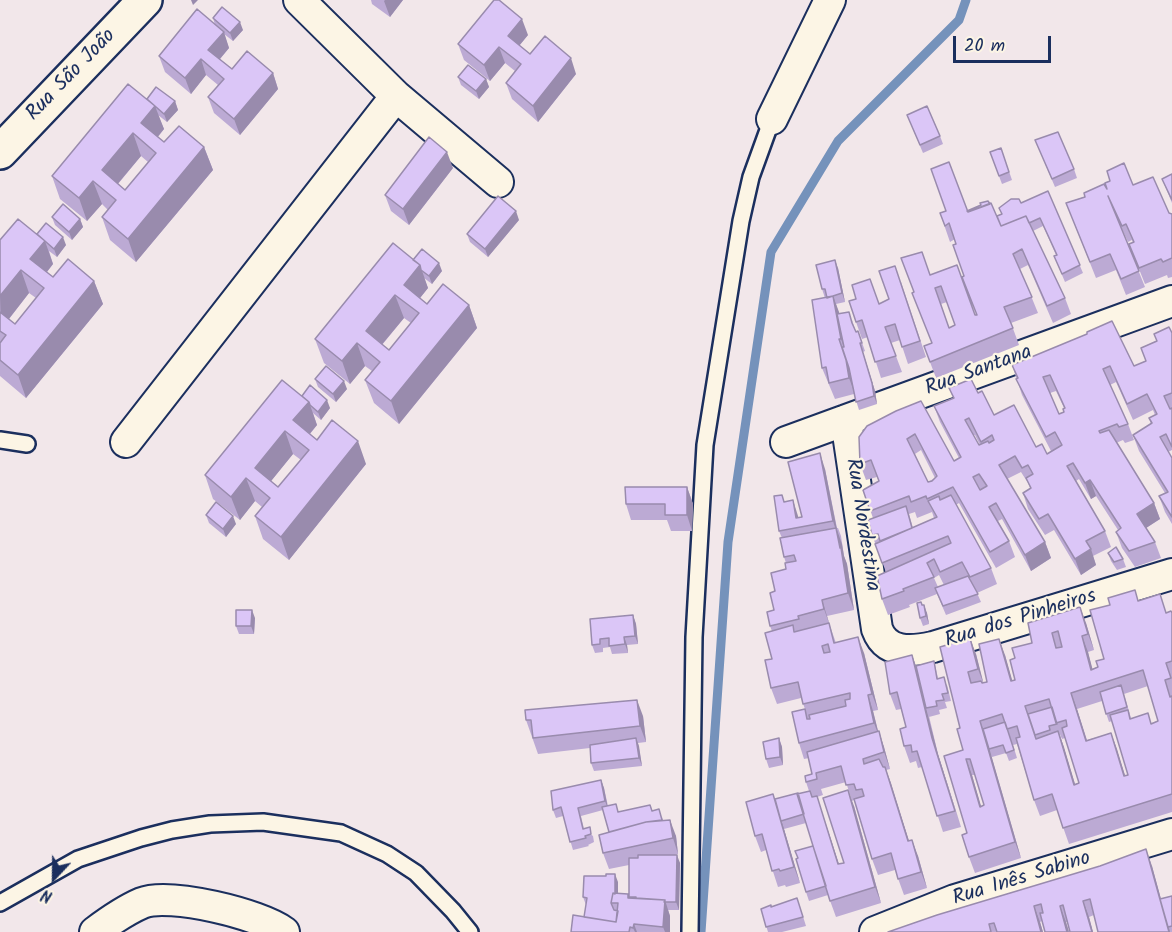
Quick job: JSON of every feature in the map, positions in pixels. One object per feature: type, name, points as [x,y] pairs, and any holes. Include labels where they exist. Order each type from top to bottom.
[{"type":"street","name":"Rua São João","points":[[0,152],[145,0]]},
{"type":"street","points":[[299,0],[396,96],[498,182]]},
{"type":"street","points":[[772,119],[830,0]]},
{"type":"street","points":[[126,442],[396,96]]},
{"type":"street","name":"Rua Santana","points":[[786,442],[1172,301]]},
{"type":"street","name":"Rua Nordestina","points":[[846,420],[877,629]]},
{"type":"street","name":"Rua dos Pinheiros","points":[[877,629],[880,638],[897,649],[910,652],[1172,574]]},
{"type":"street","name":"Rua Inês Sabino","points":[[875,932],[956,900],[1172,834]]},
{"type":"street","points":[[95,932],[144,902],[178,901],[237,911],[284,932]]},
{"type":"lane","points":[[690,932],[694,637],[705,445],[741,221],[752,177],[772,119]]},
{"type":"lane","points":[[0,440],[27,444]]},
{"type":"lane","points":[[0,903],[78,859],[141,838],[210,824],[263,822],[341,833],[387,854],[416,873],[470,932]]},
{"type":"building","points":[[494,0],[499,0],[522,19],[508,36],[530,54],[545,36],[571,58],[533,106],[506,83],[521,64],[499,47],[484,65],[458,44]]},
{"type":"building","points":[[222,7],[240,22],[230,33],[213,18]]},
{"type":"building","points":[[197,9],[224,32],[208,50],[232,69],[247,51],[273,73],[234,119],[208,97],[224,79],[201,59],[185,78],[159,56]]},
{"type":"building","points":[[468,65],[486,79],[476,91],[458,77]]},
{"type":"building","points":[[128,84],[155,106],[141,123],[164,142],[179,126],[204,147],[128,239],[102,217],[116,200],[93,181],[79,198],[52,176]],"holes":[[[133,133],[156,153],[125,190],[102,170]]]},
{"type":"building","points":[[156,87],[175,101],[164,114],[147,99]]},
{"type":"building","points":[[927,106],[940,136],[920,145],[907,115]]},
{"type":"building","points":[[1058,132],[1074,169],[1052,179],[1035,140]]},
{"type":"building","points":[[429,137],[447,152],[403,209],[385,195]]},
{"type":"building","points":[[1001,148],[1009,172],[999,176],[990,152]]},
{"type":"building","points":[[949,162],[968,212],[991,203],[1001,226],[1026,216],[1065,298],[1047,306],[1022,249],[1013,254],[1032,297],[1004,307],[1013,328],[930,362],[924,346],[932,343],[901,258],[922,252],[930,275],[957,265],[975,315],[977,315],[962,277],[964,276],[953,245],[956,244],[949,223],[945,226],[940,213],[946,211],[931,169]],"holes":[[[941,286],[955,325],[949,328],[935,288]]]},
{"type":"building","points":[[1124,163],[1133,185],[1153,177],[1169,213],[1172,214],[1172,258],[1163,262],[1161,259],[1139,268],[1129,244],[1134,242],[1126,224],[1122,226],[1108,196],[1139,271],[1121,279],[1110,254],[1090,262],[1066,203],[1085,197],[1084,193],[1104,184],[1107,189],[1105,183],[1110,181],[1107,171]]},
{"type":"building","points":[[1172,174],[1172,200],[1162,179]]},
{"type":"building","points":[[1048,191],[1080,265],[1062,274],[1054,256],[1057,255],[1040,218],[1029,223],[1026,216],[1001,226],[997,216],[1002,214],[999,208],[1011,199],[1019,199],[1021,203]]},
{"type":"building","points":[[498,196],[516,211],[485,249],[467,234]]},
{"type":"building","points":[[988,201],[990,204],[967,211],[981,205],[980,203]]},
{"type":"building","points":[[63,204],[80,219],[69,232],[52,217]]},
{"type":"building","points":[[18,219],[45,241],[30,259],[53,277],[68,259],[94,281],[18,375],[0,360],[0,343],[6,335],[0,331],[0,312],[15,324],[44,288],[21,270],[0,296],[0,240]]},
{"type":"building","points":[[46,223],[63,237],[54,249],[37,234]]},
{"type":"building","points":[[393,243],[420,265],[404,285],[427,304],[443,284],[469,305],[391,401],[365,380],[380,362],[357,343],[342,361],[315,339]],"holes":[[[395,295],[419,313],[389,350],[366,331]]]},
{"type":"building","points":[[422,249],[439,263],[429,276],[413,260]]},
{"type":"building","points":[[835,260],[842,293],[827,298],[825,289],[822,289],[816,265]]},
{"type":"building","points":[[895,266],[920,341],[902,347],[895,324],[885,327],[896,356],[875,362],[862,320],[856,322],[849,301],[856,299],[852,285],[870,279],[879,304],[889,299],[879,271]]},
{"type":"building","points":[[833,296],[841,339],[839,339],[849,378],[829,383],[826,367],[822,368],[812,300]]},
{"type":"building","points":[[849,312],[862,343],[860,343],[874,396],[856,402],[842,347],[844,347],[837,314]]},
{"type":"building","points":[[1112,321],[1134,366],[1146,361],[1141,348],[1157,341],[1154,334],[1169,327],[1172,333],[1172,393],[1164,396],[1170,409],[1172,408],[1172,447],[1166,434],[1160,437],[1172,458],[1172,517],[1159,496],[1168,492],[1133,435],[1152,423],[1149,418],[1157,414],[1147,394],[1127,404],[1110,366],[1103,369],[1128,424],[1119,427],[1117,424],[1099,431],[1100,433],[1109,430],[1154,503],[1137,514],[1155,542],[1129,551],[1116,532],[1121,528],[1090,480],[1085,483],[1073,463],[1067,466],[1105,531],[1086,541],[1091,549],[1075,559],[1048,514],[1039,519],[1023,493],[1031,488],[1026,478],[1033,474],[1028,465],[1022,468],[1015,456],[999,465],[1045,542],[1025,555],[996,503],[989,507],[1009,541],[990,552],[953,487],[927,499],[926,496],[911,502],[909,496],[870,511],[863,490],[879,481],[871,460],[860,464],[859,437],[867,426],[921,401],[954,461],[961,457],[934,406],[954,398],[949,388],[971,379],[978,393],[982,391],[994,415],[1014,405],[1036,447],[1042,444],[1047,454],[1062,445],[1055,432],[1046,437],[1016,379],[1018,378],[1012,365],[1087,334]],"holes":[[[1050,375],[1065,408],[1064,412],[1059,414],[1043,377]],[[969,418],[981,442],[992,435],[994,440],[979,445],[965,420]],[[915,434],[937,476],[932,481],[928,482],[907,439]],[[979,474],[987,486],[980,490],[973,477]]]},
{"type":"building","points":[[326,366],[344,381],[333,394],[315,379]]},
{"type":"building","points":[[282,380],[309,402],[293,420],[317,440],[332,420],[358,441],[281,537],[255,516],[270,498],[246,478],[231,497],[205,475]],"holes":[[[285,431],[309,450],[278,487],[255,468]]]},
{"type":"building","points":[[310,385],[327,400],[318,412],[302,396]]},
{"type":"building","points":[[820,453],[833,521],[779,531],[774,496],[782,495],[784,502],[793,500],[796,518],[802,517],[788,462]]},
{"type":"building","points":[[625,487],[687,487],[687,515],[665,515],[665,504],[626,504]]},
{"type":"building","points":[[951,495],[991,568],[970,577],[962,562],[940,572],[934,559],[927,563],[934,577],[882,599],[877,576],[951,543],[948,536],[882,563],[875,544],[937,517],[928,501],[939,496],[940,500]]},
{"type":"building","points":[[216,502],[233,516],[223,529],[206,515]]},
{"type":"building","points":[[906,506],[912,528],[880,541],[878,534],[872,535],[868,520]]},
{"type":"building","points":[[836,528],[848,593],[822,600],[824,609],[798,616],[799,619],[770,626],[767,612],[774,610],[770,593],[775,591],[771,573],[786,569],[785,563],[796,561],[794,555],[784,557],[780,538]]},
{"type":"building","points":[[1116,547],[1123,559],[1114,562],[1108,553]]},
{"type":"building","points":[[968,576],[978,594],[943,606],[935,588]]},
{"type":"building","points":[[1135,590],[1138,601],[1160,594],[1166,613],[1171,611],[1172,613],[1172,661],[1166,663],[1171,678],[1165,680],[1170,697],[1172,696],[1172,794],[1063,828],[1052,794],[1034,800],[1016,738],[1020,737],[1017,726],[1007,729],[1002,714],[980,721],[1015,842],[969,857],[962,835],[967,833],[944,756],[963,750],[957,729],[960,728],[940,647],[970,638],[978,669],[968,672],[971,683],[981,681],[982,683],[987,682],[979,644],[999,639],[1011,681],[1015,680],[1010,660],[1015,658],[1012,648],[1032,643],[1028,623],[1080,607],[1088,634],[1082,636],[1091,670],[1098,667],[1096,661],[1104,659],[1090,610],[1110,605],[1108,598]],"holes":[[[1058,631],[1062,647],[1056,648],[1052,633]],[[1143,670],[1158,721],[1151,724],[1148,713],[1130,719],[1128,710],[1110,715],[1128,775],[1124,776],[1111,733],[1086,741],[1071,693]],[[1049,699],[1056,723],[1066,720],[1067,726],[1062,728],[1079,783],[1074,785],[1058,731],[1036,739],[1025,706]],[[966,759],[970,759],[984,805],[980,807]]]},
{"type":"building","points":[[921,602],[924,605],[926,616],[920,618],[917,603]]},
{"type":"building","points":[[236,610],[252,610],[251,626],[236,626]]},
{"type":"building","points":[[633,615],[635,636],[624,637],[625,644],[609,646],[609,638],[600,639],[600,644],[592,645],[590,619]]},
{"type":"building","points":[[829,623],[834,643],[858,637],[872,694],[868,695],[874,723],[799,743],[792,712],[805,709],[807,719],[810,719],[809,715],[846,706],[845,700],[850,699],[850,693],[803,704],[798,682],[771,688],[765,660],[772,659],[765,633],[793,625],[794,632]],"holes":[[[828,644],[830,652],[824,653],[822,646]]]},
{"type":"building","points":[[912,655],[932,738],[955,811],[937,816],[917,751],[912,752],[911,745],[904,746],[900,729],[906,727],[897,692],[890,694],[885,662]]},
{"type":"building","points":[[934,661],[937,679],[944,677],[948,693],[942,694],[944,700],[936,701],[937,706],[926,708],[916,666]]},
{"type":"building","points":[[1121,685],[1127,707],[1106,714],[1100,692]]},
{"type":"building","points":[[637,700],[640,726],[533,738],[531,720],[526,720],[525,710]]},
{"type":"building","points":[[1052,707],[1057,724],[1049,726],[1050,730],[1035,735],[1028,714]]},
{"type":"building","points":[[1005,722],[1014,750],[1006,753],[1003,745],[989,749],[983,729]]},
{"type":"building","points":[[879,731],[884,752],[863,759],[864,764],[879,759],[885,767],[908,841],[912,840],[921,872],[898,879],[891,853],[872,859],[854,799],[864,796],[862,789],[856,790],[854,784],[846,785],[841,766],[816,773],[817,779],[806,782],[805,776],[812,774],[807,752]]},
{"type":"building","points":[[636,738],[639,758],[591,763],[590,745]]},
{"type":"building","points":[[779,738],[780,757],[766,759],[763,742]]},
{"type":"building","points":[[601,780],[605,801],[578,808],[583,829],[590,827],[591,834],[585,836],[586,838],[570,842],[561,807],[553,810],[551,791]]},
{"type":"building","points":[[848,790],[875,887],[830,901],[797,794],[810,791],[812,797],[817,796],[838,864],[844,863],[823,798]]},
{"type":"building","points":[[798,793],[804,814],[781,821],[775,799]]},
{"type":"building","points":[[773,794],[794,867],[780,871],[779,869],[772,871],[762,834],[755,836],[746,802]]},
{"type":"building","points":[[616,804],[618,812],[650,805],[652,811],[659,809],[662,820],[609,832],[602,807]]},
{"type":"building","points":[[670,820],[673,838],[603,853],[599,835],[646,822]]},
{"type":"building","points":[[813,846],[826,886],[806,892],[795,851]]},
{"type":"building","points":[[1146,849],[1169,932],[1098,932],[1090,899],[1083,901],[1092,932],[1070,932],[1063,905],[1060,906],[1067,932],[1045,932],[1040,913],[1043,913],[1041,904],[1034,906],[1041,932],[997,932],[994,923],[989,924],[991,932],[888,932],[1100,866]]},
{"type":"building","points":[[638,855],[677,855],[676,902],[629,897],[629,858],[638,858]]},
{"type":"building","points":[[606,874],[615,874],[615,894],[613,893],[611,903],[614,910],[618,911],[616,922],[584,917],[587,898],[583,897],[584,876],[606,876]]},
{"type":"building","points":[[613,893],[628,894],[628,898],[665,900],[663,927],[634,924],[633,928],[630,927],[629,932],[571,932],[573,915],[616,922],[618,903],[611,903]]},
{"type":"building","points":[[1172,896],[1172,926],[1168,927],[1160,899]]},
{"type":"building","points":[[797,898],[803,917],[766,927],[761,909]]},
{"type":"waterway","points":[[701,932],[728,542],[771,252],[838,141],[959,20],[966,0]]}]
